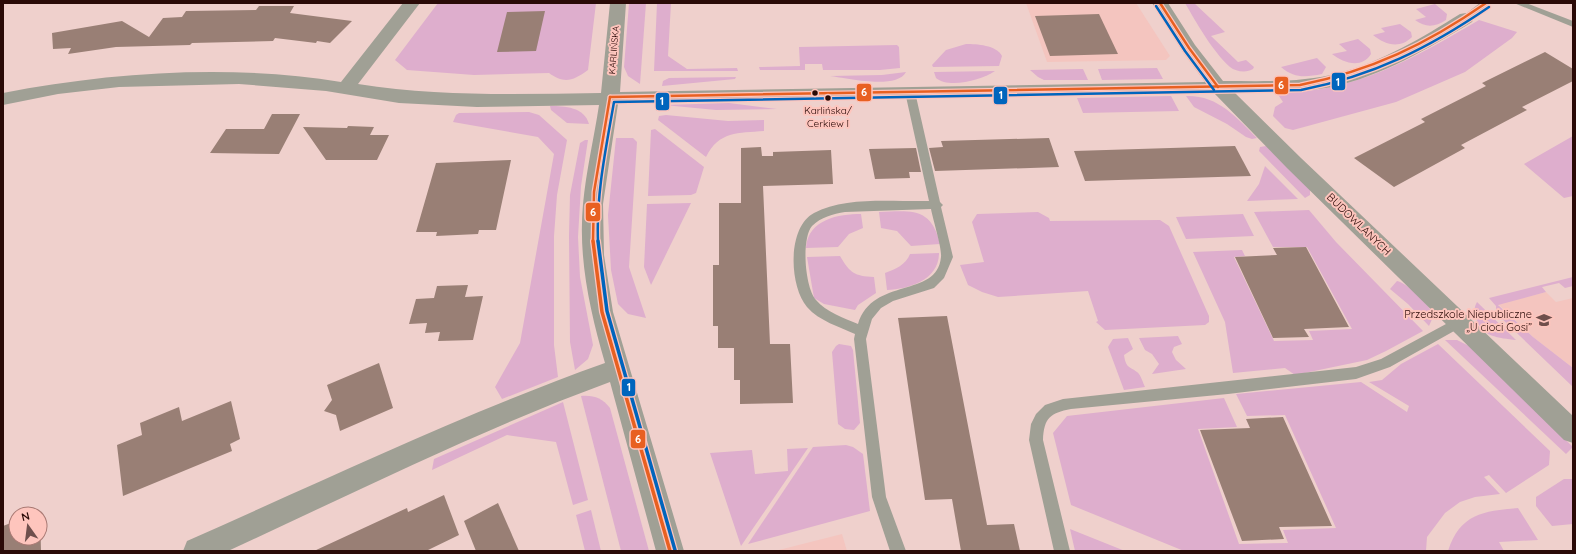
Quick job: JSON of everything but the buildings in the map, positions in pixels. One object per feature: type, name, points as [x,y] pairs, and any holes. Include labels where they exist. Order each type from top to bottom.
[{"type":"street","points":[[345,89],[412,3]]},
{"type":"street","name":"KARLIŃSKA","points":[[618,3],[610,97],[594,197],[592,236],[602,312],[670,551]]},
{"type":"street","name":"BUDOWLANYCH","points":[[1160,3],[1189,48],[1218,87],[1573,432]]},
{"type":"street","points":[[3,99],[65,87],[146,79],[260,79],[399,97],[447,100],[1300,85],[1347,76],[1422,43],[1466,18]]},
{"type":"street","points":[[198,551],[491,418],[548,394],[618,369]]},
{"type":"lane","points":[[1466,18],[1486,3]]},
{"type":"lane","points":[[1518,3],[1573,24]]},
{"type":"lane","points":[[898,551],[880,497],[860,348],[861,331],[867,316],[883,299],[922,289],[931,285],[946,265],[947,250],[910,92]]},
{"type":"lane","points":[[861,331],[821,311],[812,305],[806,297],[800,246],[803,231],[814,219],[831,210],[849,208],[937,206]]},
{"type":"lane","points":[[1062,551],[1036,440],[1036,428],[1040,417],[1048,410],[1071,403],[1228,388],[1356,373],[1384,364],[1459,322]]},
{"type":"shaded area","points":[[438,3],[596,3],[588,70],[578,77],[564,80],[559,79],[549,73],[474,75],[407,70],[395,60]]},
{"type":"shaded area","points":[[629,3],[646,3],[640,84],[628,76],[624,67]]},
{"type":"shaded area","points":[[657,3],[671,3],[668,56],[687,69],[737,68],[738,71],[654,71]]},
{"type":"shaded area","points":[[1026,3],[1136,3],[1170,56],[1166,60],[1047,62]]},
{"type":"shaded area","points":[[1185,3],[1194,3],[1225,32],[1211,36],[1238,62],[1246,60],[1254,67],[1253,69],[1242,71],[1235,70],[1230,67],[1211,45]]},
{"type":"shaded area","points":[[1435,4],[1447,14],[1446,20],[1430,26],[1419,23],[1415,20],[1426,17],[1416,9]]},
{"type":"shaded area","points":[[1479,20],[1517,32],[1512,38],[1465,72],[1396,102],[1293,130],[1285,128],[1273,116],[1275,107],[1283,102],[1277,93],[1333,87],[1383,71],[1430,48]]},
{"type":"shaded area","points":[[1400,24],[1411,32],[1412,37],[1403,43],[1387,43],[1373,35],[1385,32],[1381,28]]},
{"type":"shaded area","points":[[1358,39],[1370,49],[1371,54],[1363,62],[1347,62],[1332,54],[1347,51],[1339,44]]},
{"type":"shaded area","points":[[966,44],[981,45],[995,49],[1002,56],[999,66],[933,67],[932,65],[946,50]]},
{"type":"shaded area","points":[[897,45],[899,47],[900,68],[880,70],[823,70],[822,64],[805,64],[805,70],[760,70],[759,67],[800,66],[799,47]]},
{"type":"shaded area","points":[[1317,58],[1326,67],[1322,74],[1301,76],[1291,74],[1281,67]]},
{"type":"shaded area","points":[[1157,68],[1163,79],[1102,80],[1098,69]]},
{"type":"shaded area","points":[[1083,69],[1088,80],[1044,80],[1030,70]]},
{"type":"shaded area","points":[[995,71],[974,80],[957,83],[942,81],[936,78],[934,72]]},
{"type":"shaded area","points":[[906,72],[901,77],[882,82],[871,82],[830,76],[882,75]]},
{"type":"shaded area","points":[[736,77],[735,79],[662,86],[663,81],[669,78]]},
{"type":"shaded area","points":[[1171,96],[1179,111],[1083,113],[1077,98]]},
{"type":"shaded area","points":[[1186,96],[1208,99],[1217,103],[1242,122],[1257,138],[1252,139],[1246,137],[1227,124],[1194,107]]},
{"type":"shaded area","points":[[729,103],[777,109],[716,110],[664,105]]},
{"type":"shaded area","points":[[550,106],[568,107],[578,111],[587,118],[589,124],[567,123],[551,110]]},
{"type":"shaded area","points":[[529,112],[539,115],[567,140],[557,195],[554,236],[554,345],[558,377],[502,399],[495,387],[520,343],[554,154],[538,137],[453,122],[456,115],[459,113]]},
{"type":"shaded area","points":[[666,115],[728,121],[764,120],[764,131],[738,133],[723,138],[711,148],[706,157],[658,120],[659,116]]},
{"type":"shaded area","points":[[655,129],[704,167],[696,193],[691,195],[648,196],[651,130]]},
{"type":"shaded area","points":[[1573,136],[1573,196],[1564,198],[1524,164]]},
{"type":"shaded area","points":[[616,138],[633,138],[637,142],[629,267],[646,318],[628,314],[618,304],[611,270],[608,215]]},
{"type":"shaded area","points":[[588,140],[581,186],[578,237],[580,277],[593,345],[588,359],[575,370],[570,342],[570,195],[580,143]]},
{"type":"shaded area","points":[[1266,146],[1310,189],[1310,195],[1305,198],[1259,151],[1260,147]]},
{"type":"shaded area","points":[[1265,166],[1298,199],[1247,201],[1259,184]]},
{"type":"shaded area","points":[[691,203],[651,285],[644,267],[647,204]]},
{"type":"shaded area","points":[[1309,210],[1336,242],[1423,331],[1367,360],[1295,375],[1285,368],[1233,373],[1225,322],[1193,252],[1242,250],[1245,256],[1234,257],[1274,341],[1313,340],[1309,331],[1352,329],[1307,247],[1273,247],[1254,212]]},
{"type":"shaded area","points":[[901,211],[918,214],[925,217],[931,223],[936,232],[940,244],[911,246],[897,231],[881,228],[879,212]]},
{"type":"shaded area","points":[[1038,212],[1049,218],[1050,221],[1160,220],[1169,226],[1209,316],[1209,322],[1205,325],[1105,330],[1096,322],[1098,321],[1088,291],[998,297],[982,292],[968,285],[960,265],[984,262],[972,222],[977,214]]},
{"type":"shaded area","points":[[861,214],[863,228],[849,234],[838,247],[806,248],[808,238],[812,230],[818,224],[834,217]]},
{"type":"shaded area","points":[[1243,214],[1254,236],[1186,239],[1176,217]]},
{"type":"shaded area","points":[[939,253],[938,262],[934,270],[921,281],[904,288],[887,290],[885,273],[903,264],[910,254]]},
{"type":"shaded area","points":[[840,256],[853,272],[862,276],[874,277],[876,293],[858,305],[855,310],[824,304],[814,298],[807,257]]},
{"type":"shaded area","points":[[1573,277],[1573,286],[1565,288],[1559,283],[1542,287],[1546,292],[1498,305],[1533,337],[1573,368],[1573,387],[1496,313],[1496,306],[1489,298]]},
{"type":"shaded area","points":[[1397,281],[1413,290],[1429,308],[1433,317],[1429,326],[1408,304],[1390,289]]},
{"type":"shaded area","name":"Przedszkole Niepubliczne „U cioci Gosi”","points":[[1546,292],[1556,302],[1573,298],[1573,368],[1533,337],[1498,304]]},
{"type":"shaded area","points":[[1477,302],[1516,340],[1497,337],[1486,333],[1478,324],[1476,318],[1475,308]]},
{"type":"shaded area","points":[[1178,336],[1182,344],[1174,347],[1172,352],[1176,360],[1186,369],[1152,374],[1159,364],[1152,354],[1145,350],[1139,338]]},
{"type":"shaded area","points":[[1128,338],[1133,349],[1124,355],[1126,362],[1128,366],[1138,373],[1145,387],[1124,390],[1108,347],[1113,339]]},
{"type":"shaded area","points":[[1445,340],[1457,340],[1469,346],[1573,447],[1566,454]]},
{"type":"shaded area","points":[[839,344],[851,346],[853,350],[860,423],[854,430],[845,429],[838,424],[832,352]]},
{"type":"shaded area","points":[[1438,344],[1550,451],[1549,465],[1506,493],[1489,475],[1484,477],[1500,494],[1475,497],[1460,502],[1445,513],[1427,537],[1426,551],[1184,551],[1071,505],[1053,433],[1067,416],[1224,398],[1237,427],[1198,429],[1239,544],[1288,543],[1283,530],[1336,528],[1285,415],[1247,416],[1236,394],[1361,382],[1407,412],[1409,406],[1369,382],[1382,380],[1401,364]]},
{"type":"shaded area","points":[[581,396],[597,398],[610,408],[649,551],[621,551]]},
{"type":"shaded area","points":[[563,402],[588,500],[573,505],[556,442],[507,435],[432,470],[434,459]]},
{"type":"shaded area","points":[[846,445],[853,447],[863,454],[870,511],[748,544],[813,447]]},
{"type":"shaded area","points":[[808,448],[741,546],[710,453],[752,450],[755,474],[788,471],[787,449]]},
{"type":"shaded area","points":[[1564,479],[1573,479],[1573,524],[1552,526],[1536,506],[1536,497]]},
{"type":"shaded area","points":[[1518,508],[1538,540],[1499,542],[1504,551],[1448,551],[1459,529],[1474,517],[1484,513]]},
{"type":"shaded area","points":[[591,510],[601,551],[585,551],[576,515]]},
{"type":"shaded area","points":[[1070,529],[1125,551],[1075,551]]},
{"type":"shaded area","points":[[842,534],[847,551],[775,551]]},
{"type":"transit line","name":"6","points":[[1160,3],[1189,48],[1218,87]]},
{"type":"transit line","name":"6","points":[[610,97],[1300,85],[1350,73],[1398,55],[1443,32],[1486,3]]},
{"type":"transit line","name":"1","points":[[1156,6],[1185,51],[1214,90]]},
{"type":"transit line","name":"1","points":[[675,550],[607,311],[601,272],[598,247],[600,181],[614,102],[1301,90],[1352,78],[1400,60],[1445,36],[1489,7]]},
{"type":"transit line","name":"6","points":[[610,97],[594,192],[593,246],[596,272],[602,312],[670,551]]},
{"type":"place","name":"Karlińska/ Cerkiew I","points":[[828,98]]},
{"type":"place","name":"Przedszkole Niepubliczne „U cioci Gosi”","points":[[1544,320]]}]
